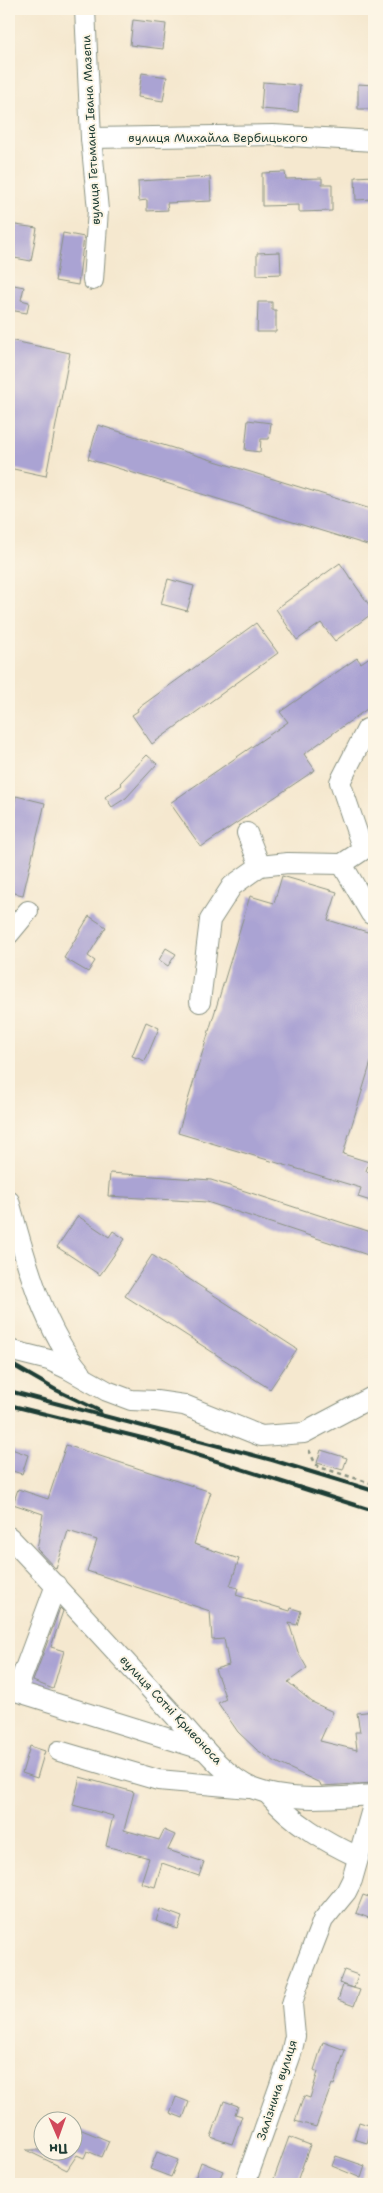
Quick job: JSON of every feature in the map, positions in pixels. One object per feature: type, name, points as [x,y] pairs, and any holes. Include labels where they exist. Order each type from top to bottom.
[{"type":"street","name":"вулиця Гетьмана Івана Мазепи","points":[[85,9],[91,138],[98,210],[93,280]]},
{"type":"street","name":"вулиця Михайла Вербицького","points":[[91,138],[273,135],[374,141]]},
{"type":"street","points":[[367,729],[340,782],[371,914],[374,915]]},
{"type":"street","points":[[247,833],[260,866]]},
{"type":"street","points":[[200,1002],[210,920],[232,886],[260,866],[357,853]]},
{"type":"street","points":[[9,934],[28,911]]},
{"type":"street","points":[[9,1201],[27,1261],[50,1326],[70,1360],[85,1378]]},
{"type":"street","points":[[9,1350],[49,1360],[107,1391],[131,1400],[184,1405],[261,1436],[304,1433],[374,1396]]},
{"type":"street","name":"вулиця Сотні Кривоноса","points":[[9,1537],[206,1750],[233,1775],[260,1791],[283,1811],[327,1842],[358,1857]]},
{"type":"street","points":[[56,1586],[13,1690],[206,1750]]},
{"type":"street","points":[[59,1751],[158,1780],[314,1797],[374,1795]]},
{"type":"street","name":"Залізнича вулиця","points":[[245,2184],[291,2054],[295,2036],[292,2004],[324,1920],[346,1892],[352,1880],[374,1802]]},
{"type":"path","points":[[304,1433],[315,1464],[319,1467],[374,1484]]},
{"type":"building","points":[[133,20],[166,24],[163,49],[130,45]]},
{"type":"building","points":[[142,73],[167,77],[163,101],[138,97]]},
{"type":"building","points":[[263,82],[300,85],[298,112],[261,109]]},
{"type":"building","points":[[358,84],[374,85],[374,109],[358,109]]},
{"type":"building","points":[[285,172],[286,179],[322,178],[322,184],[332,184],[332,211],[299,212],[299,205],[262,206],[262,173]]},
{"type":"building","points":[[374,176],[374,199],[356,200],[355,177]]},
{"type":"building","points":[[210,177],[211,201],[167,203],[168,210],[147,211],[147,200],[139,201],[138,181]]},
{"type":"building","points":[[9,224],[37,228],[31,261],[9,257]]},
{"type":"building","points":[[63,233],[84,237],[78,285],[55,281]]},
{"type":"building","points":[[280,252],[281,274],[257,275],[257,253]]},
{"type":"building","points":[[9,284],[24,287],[21,300],[29,302],[27,313],[9,310]]},
{"type":"building","points":[[258,302],[272,302],[272,310],[276,310],[276,332],[257,332]]},
{"type":"building","points":[[9,340],[70,353],[46,476],[9,468]]},
{"type":"building","points":[[248,420],[271,423],[269,439],[261,439],[260,452],[245,450]]},
{"type":"building","points":[[98,425],[374,510],[374,547],[88,459]]},
{"type":"building","points":[[340,563],[374,612],[335,641],[321,623],[297,640],[276,609]]},
{"type":"building","points":[[168,579],[194,586],[187,611],[161,604]]},
{"type":"building","points":[[256,623],[278,653],[152,744],[132,715],[138,711],[137,709]]},
{"type":"building","points":[[374,654],[374,704],[304,754],[315,770],[201,847],[170,803],[288,722],[280,712],[357,658],[361,663]]},
{"type":"building","points":[[147,755],[157,764],[126,798],[112,807],[105,797],[122,785],[120,783]]},
{"type":"building","points":[[16,796],[45,803],[23,895],[9,892],[9,827]]},
{"type":"building","points":[[282,876],[337,892],[328,920],[374,934],[374,1052],[343,1154],[369,1162],[366,1171],[374,1174],[374,1202],[358,1197],[361,1188],[178,1133],[250,896],[274,903]]},
{"type":"building","points":[[89,916],[106,927],[88,956],[95,961],[88,972],[64,958]]},
{"type":"building","points":[[166,948],[176,954],[168,966],[159,960]]},
{"type":"building","points":[[146,1022],[159,1028],[145,1061],[132,1056]]},
{"type":"building","points":[[110,1173],[211,1180],[374,1233],[374,1257],[207,1202],[108,1196]]},
{"type":"building","points":[[78,1216],[109,1237],[113,1231],[125,1239],[100,1275],[57,1247]]},
{"type":"building","points":[[152,1255],[297,1349],[270,1389],[125,1296]]},
{"type":"building","points":[[66,1445],[211,1492],[194,1544],[239,1559],[230,1586],[238,1588],[236,1595],[290,1611],[291,1608],[301,1611],[297,1625],[289,1623],[298,1652],[307,1668],[288,1682],[312,1702],[333,1712],[320,1741],[357,1750],[355,1732],[360,1732],[357,1713],[374,1711],[374,1783],[321,1786],[320,1783],[274,1761],[257,1750],[238,1732],[218,1703],[226,1699],[215,1669],[229,1665],[224,1639],[212,1640],[210,1611],[87,1571],[97,1540],[68,1531],[56,1569],[37,1549],[43,1514],[13,1504],[18,1489],[48,1499]]},
{"type":"building","points":[[9,1448],[28,1455],[22,1474],[9,1470]]},
{"type":"building","points":[[321,1450],[347,1458],[343,1470],[317,1463]]},
{"type":"building","points":[[60,1608],[63,1611],[51,1647],[64,1651],[53,1689],[33,1681]]},
{"type":"building","points":[[30,1746],[45,1751],[37,1778],[22,1773]]},
{"type":"building","points":[[80,1777],[134,1792],[124,1830],[159,1840],[164,1830],[175,1835],[168,1850],[204,1862],[199,1876],[162,1863],[155,1887],[141,1883],[149,1858],[106,1846],[113,1816],[73,1805]]},
{"type":"building","points":[[363,1895],[374,1899],[374,1920],[356,1913]]},
{"type":"building","points":[[160,1909],[182,1917],[178,1929],[156,1921]]},
{"type":"building","points":[[344,1970],[358,1975],[354,1988],[339,1983]]},
{"type":"building","points":[[343,1985],[360,1990],[354,2006],[338,2000]]},
{"type":"building","points":[[323,2042],[345,2050],[334,2085],[332,2084],[316,2127],[295,2121],[304,2096],[310,2098],[318,2072],[314,2070]]},
{"type":"building","points":[[176,2097],[189,2102],[183,2118],[170,2113]]},
{"type":"building","points":[[224,2101],[238,2106],[235,2114],[242,2116],[232,2144],[211,2137]]},
{"type":"building","points":[[359,2122],[372,2126],[367,2143],[354,2139]]},
{"type":"building","points":[[82,2130],[109,2141],[102,2157],[87,2151],[84,2158],[82,2157]]},
{"type":"building","points":[[289,2137],[310,2145],[296,2184],[272,2184]]},
{"type":"building","points":[[157,2152],[178,2160],[171,2177],[150,2169]]},
{"type":"building","points":[[336,2156],[365,2166],[361,2178],[332,2166]]},
{"type":"building","points":[[46,2160],[74,2160],[67,2170]]},
{"type":"building","points":[[201,2162],[223,2171],[217,2184],[193,2184]]},
{"type":"railway","points":[[9,1363],[56,1390],[100,1411]]},
{"type":"railway","points":[[9,1391],[272,1460],[374,1491]]},
{"type":"railway","points":[[9,1405],[150,1440],[374,1511]]}]
